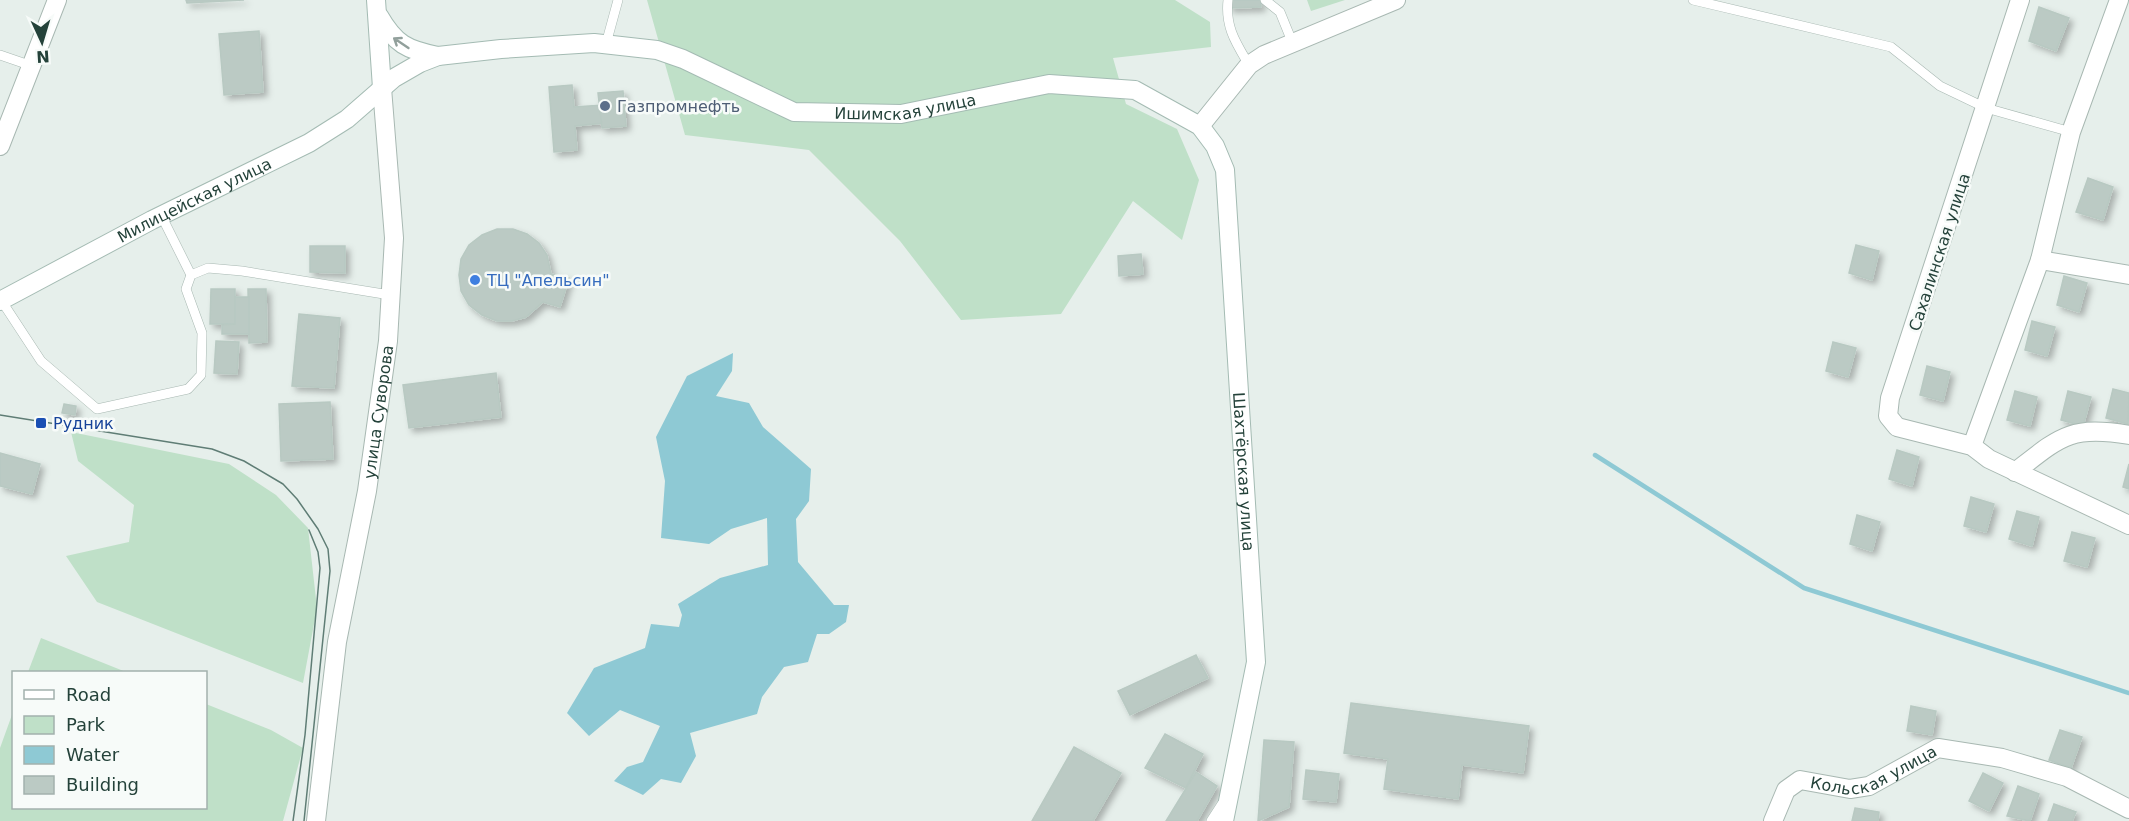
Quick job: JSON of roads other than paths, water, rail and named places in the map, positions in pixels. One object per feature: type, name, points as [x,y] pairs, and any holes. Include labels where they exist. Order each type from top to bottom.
[{"type":"street","points":[[0,146],[57,0]]},
{"type":"street","points":[[1200,126],[1249,65],[1264,55],[1396,0]]},
{"type":"street","name":"Сахалинская улица","points":[[1972,446],[1897,427],[1888,416],[1890,398],[2020,0]]},
{"type":"street","points":[[2119,0],[2071,132],[2040,260],[1972,446],[1989,459],[2129,525]]},
{"type":"street","points":[[376,6],[389,34],[402,45],[419,53],[438,56]]},
{"type":"street","name":"улица Суворова","points":[[316,821],[337,642],[370,468],[388,341],[393,238],[376,6]]},
{"type":"street","name":"Ишимская улица","points":[[382,88],[406,70],[438,56],[501,49],[606,44],[657,50],[683,59],[794,112],[901,114],[1049,84],[1135,90],[1200,126]]},
{"type":"street","name":"Милицейская улица","points":[[0,301],[161,215],[309,142],[347,119],[382,88]]},
{"type":"street","name":"Шахтёрская улица","points":[[1200,126],[1215,146],[1225,170],[1256,662],[1224,821]]},
{"type":"street","points":[[2040,260],[2129,275]]},
{"type":"street","points":[[2015,471],[2060,437],[2098,430],[2129,435]]},
{"type":"street","name":"Кольская улица","points":[[1773,821],[1786,790],[1800,780],[1850,789],[1869,786],[1938,748],[2002,758],[2067,777],[2129,809]]},
{"type":"lane","points":[[606,44],[618,0]]},
{"type":"lane","points":[[1228,0],[1230,32],[1249,65]]},
{"type":"lane","points":[[1265,0],[1280,12]]},
{"type":"lane","points":[[1277,0],[1293,44]]},
{"type":"lane","points":[[1693,0],[1891,47],[1940,86],[1986,108],[2071,132]]},
{"type":"lane","points":[[0,55],[32,66]]},
{"type":"lane","points":[[0,301],[41,361],[97,409],[188,389],[201,375],[202,333],[186,289],[191,275],[161,215]]},
{"type":"lane","points":[[191,275],[208,268],[242,271],[390,295]]},
{"type":"lane","points":[[1211,821],[1231,789]]},
{"type":"water","points":[[733,353],[732,371],[716,396],[749,403],[763,427],[811,469],[809,501],[796,519],[798,562],[834,605],[849,605],[846,622],[829,634],[817,634],[808,662],[784,667],[762,697],[757,714],[690,733],[696,756],[681,783],[661,779],[643,795],[614,781],[627,767],[643,762],[660,726],[620,710],[589,736],[567,713],[594,668],[645,648],[651,624],[679,627],[682,615],[678,604],[720,578],[768,565],[767,518],[731,529],[709,544],[661,538],[665,481],[656,437],[687,376]]},
{"type":"waterway","points":[[1595,455],[1804,588],[2129,693]]},
{"type":"tram line","points":[[0,415],[212,449],[244,461],[283,484],[297,499],[318,529],[328,549],[330,571],[304,821]]},
{"type":"tram line","points":[[293,821],[305,735],[320,568],[318,552],[309,530]]},
{"type":"place","name":"Газпромнефть","points":[[605,106]]},
{"type":"place","name":"ТЦ \"Апельсин\"","points":[[475,280]]},
{"type":"place","name":"Рудник","points":[[41,423]]}]
